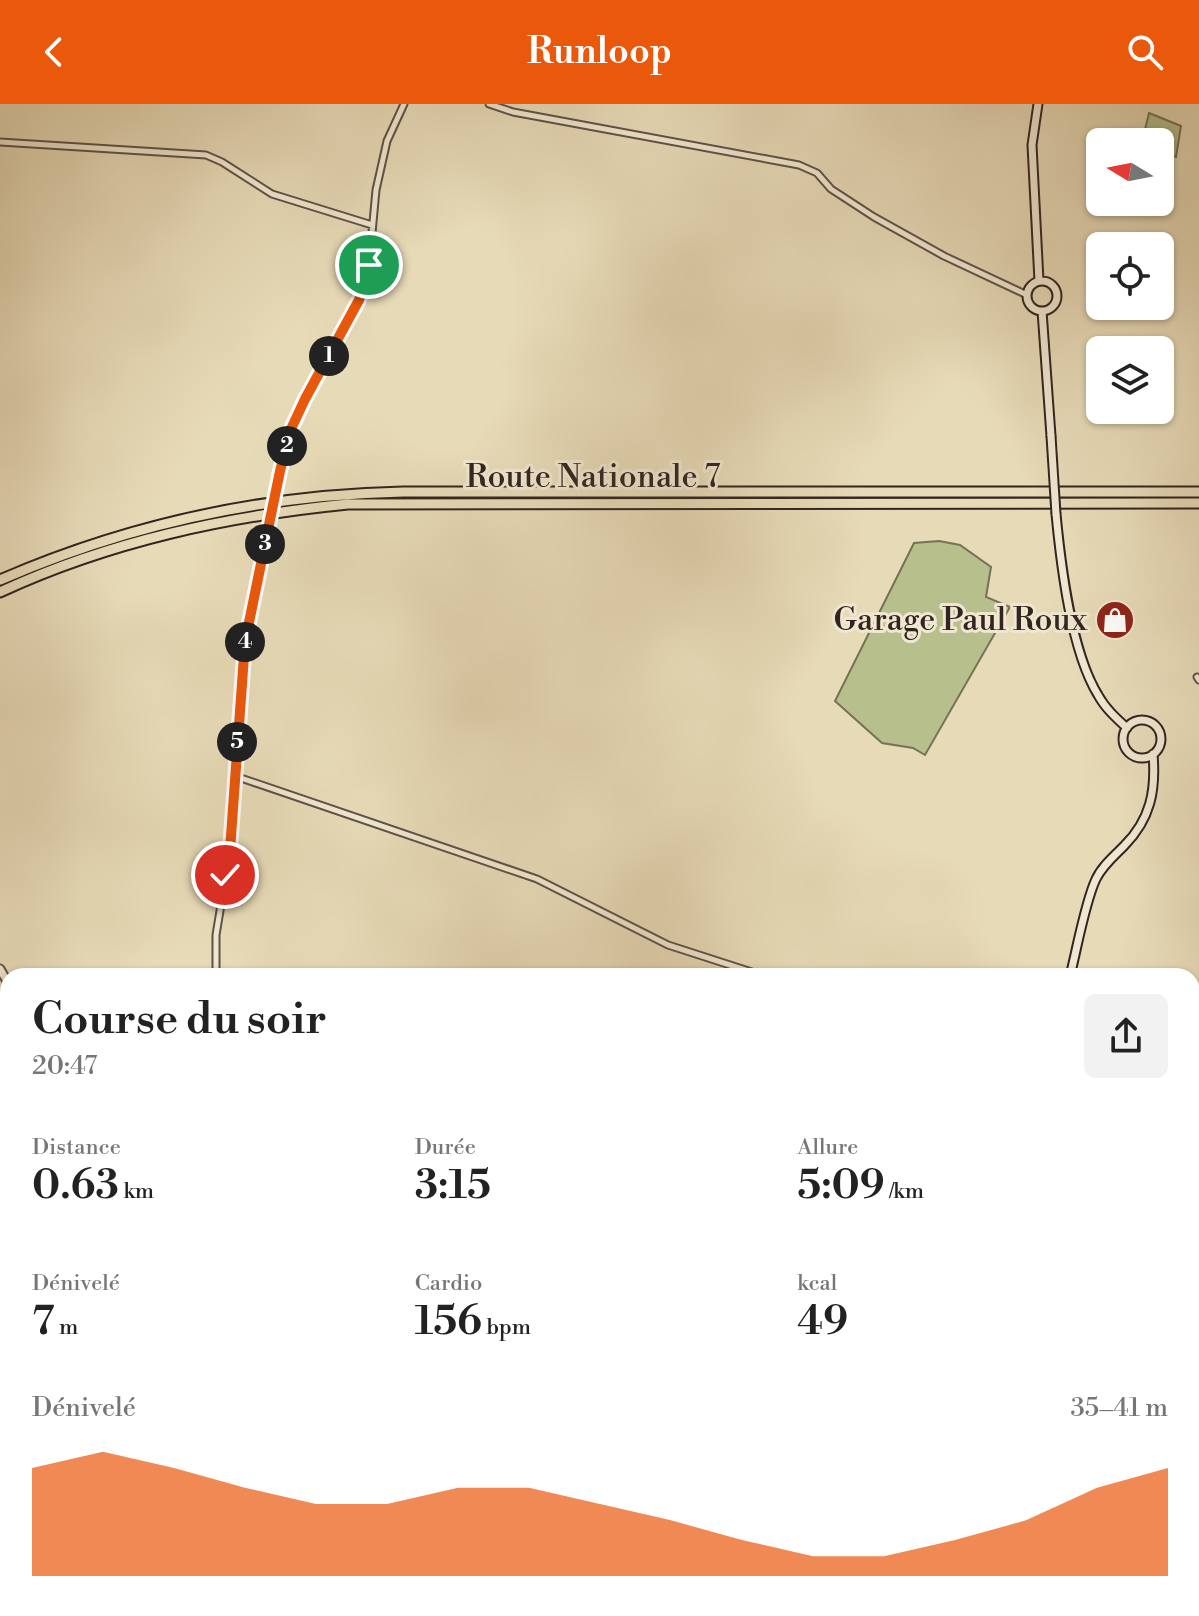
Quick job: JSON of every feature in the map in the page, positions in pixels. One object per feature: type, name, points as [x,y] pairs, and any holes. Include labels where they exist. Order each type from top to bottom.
[{"type":"highway","name":"Route Nationale 7","points":[[0,580],[69,552],[157,525],[231,508],[323,495],[403,492],[1199,492]]},
{"type":"highway","name":"Route Nationale 7","points":[[0,592],[80,560],[165,534],[256,514],[348,504],[1199,503]]},
{"type":"main road","points":[[1038,104],[1032,145],[1039,281]]},
{"type":"main road","points":[[1039,281],[1031,286],[1027,295],[1029,304],[1042,311]]},
{"type":"main road","points":[[1039,281],[1052,286],[1056,295],[1054,304],[1042,311]]},
{"type":"main road","points":[[1042,311],[1063,577],[1080,650],[1096,693],[1127,728]]},
{"type":"main road","points":[[1072,968],[1095,881],[1107,863],[1132,838],[1147,815],[1154,786],[1153,754],[1161,741],[1155,724],[1137,720],[1127,728],[1123,739],[1128,751],[1138,757],[1153,754]]},
{"type":"street","points":[[216,968],[216,935],[230,850],[245,642],[268,527],[291,429],[359,300],[369,265],[376,190],[387,141],[404,104]]},
{"type":"street","points":[[489,104],[513,112],[799,165],[817,173],[831,189],[886,224],[944,256],[1027,295]]},
{"type":"street","points":[[0,142],[206,155],[272,194],[372,225]]},
{"type":"street","points":[[235,776],[537,879],[668,945],[739,968]]},
{"type":"green space","points":[[1149,113],[1181,126],[1176,157],[1174,128],[1145,128]]},
{"type":"green space","points":[[939,541],[960,545],[991,567],[986,597],[1010,607],[925,755],[913,748],[882,743],[835,701],[914,543]]},
{"type":"place","name":"Garage Paul Roux","points":[[1115,620]]},
{"type":"route","points":[[225,875],[230,850],[245,642],[280,471],[291,429],[359,300],[369,265]]}]
